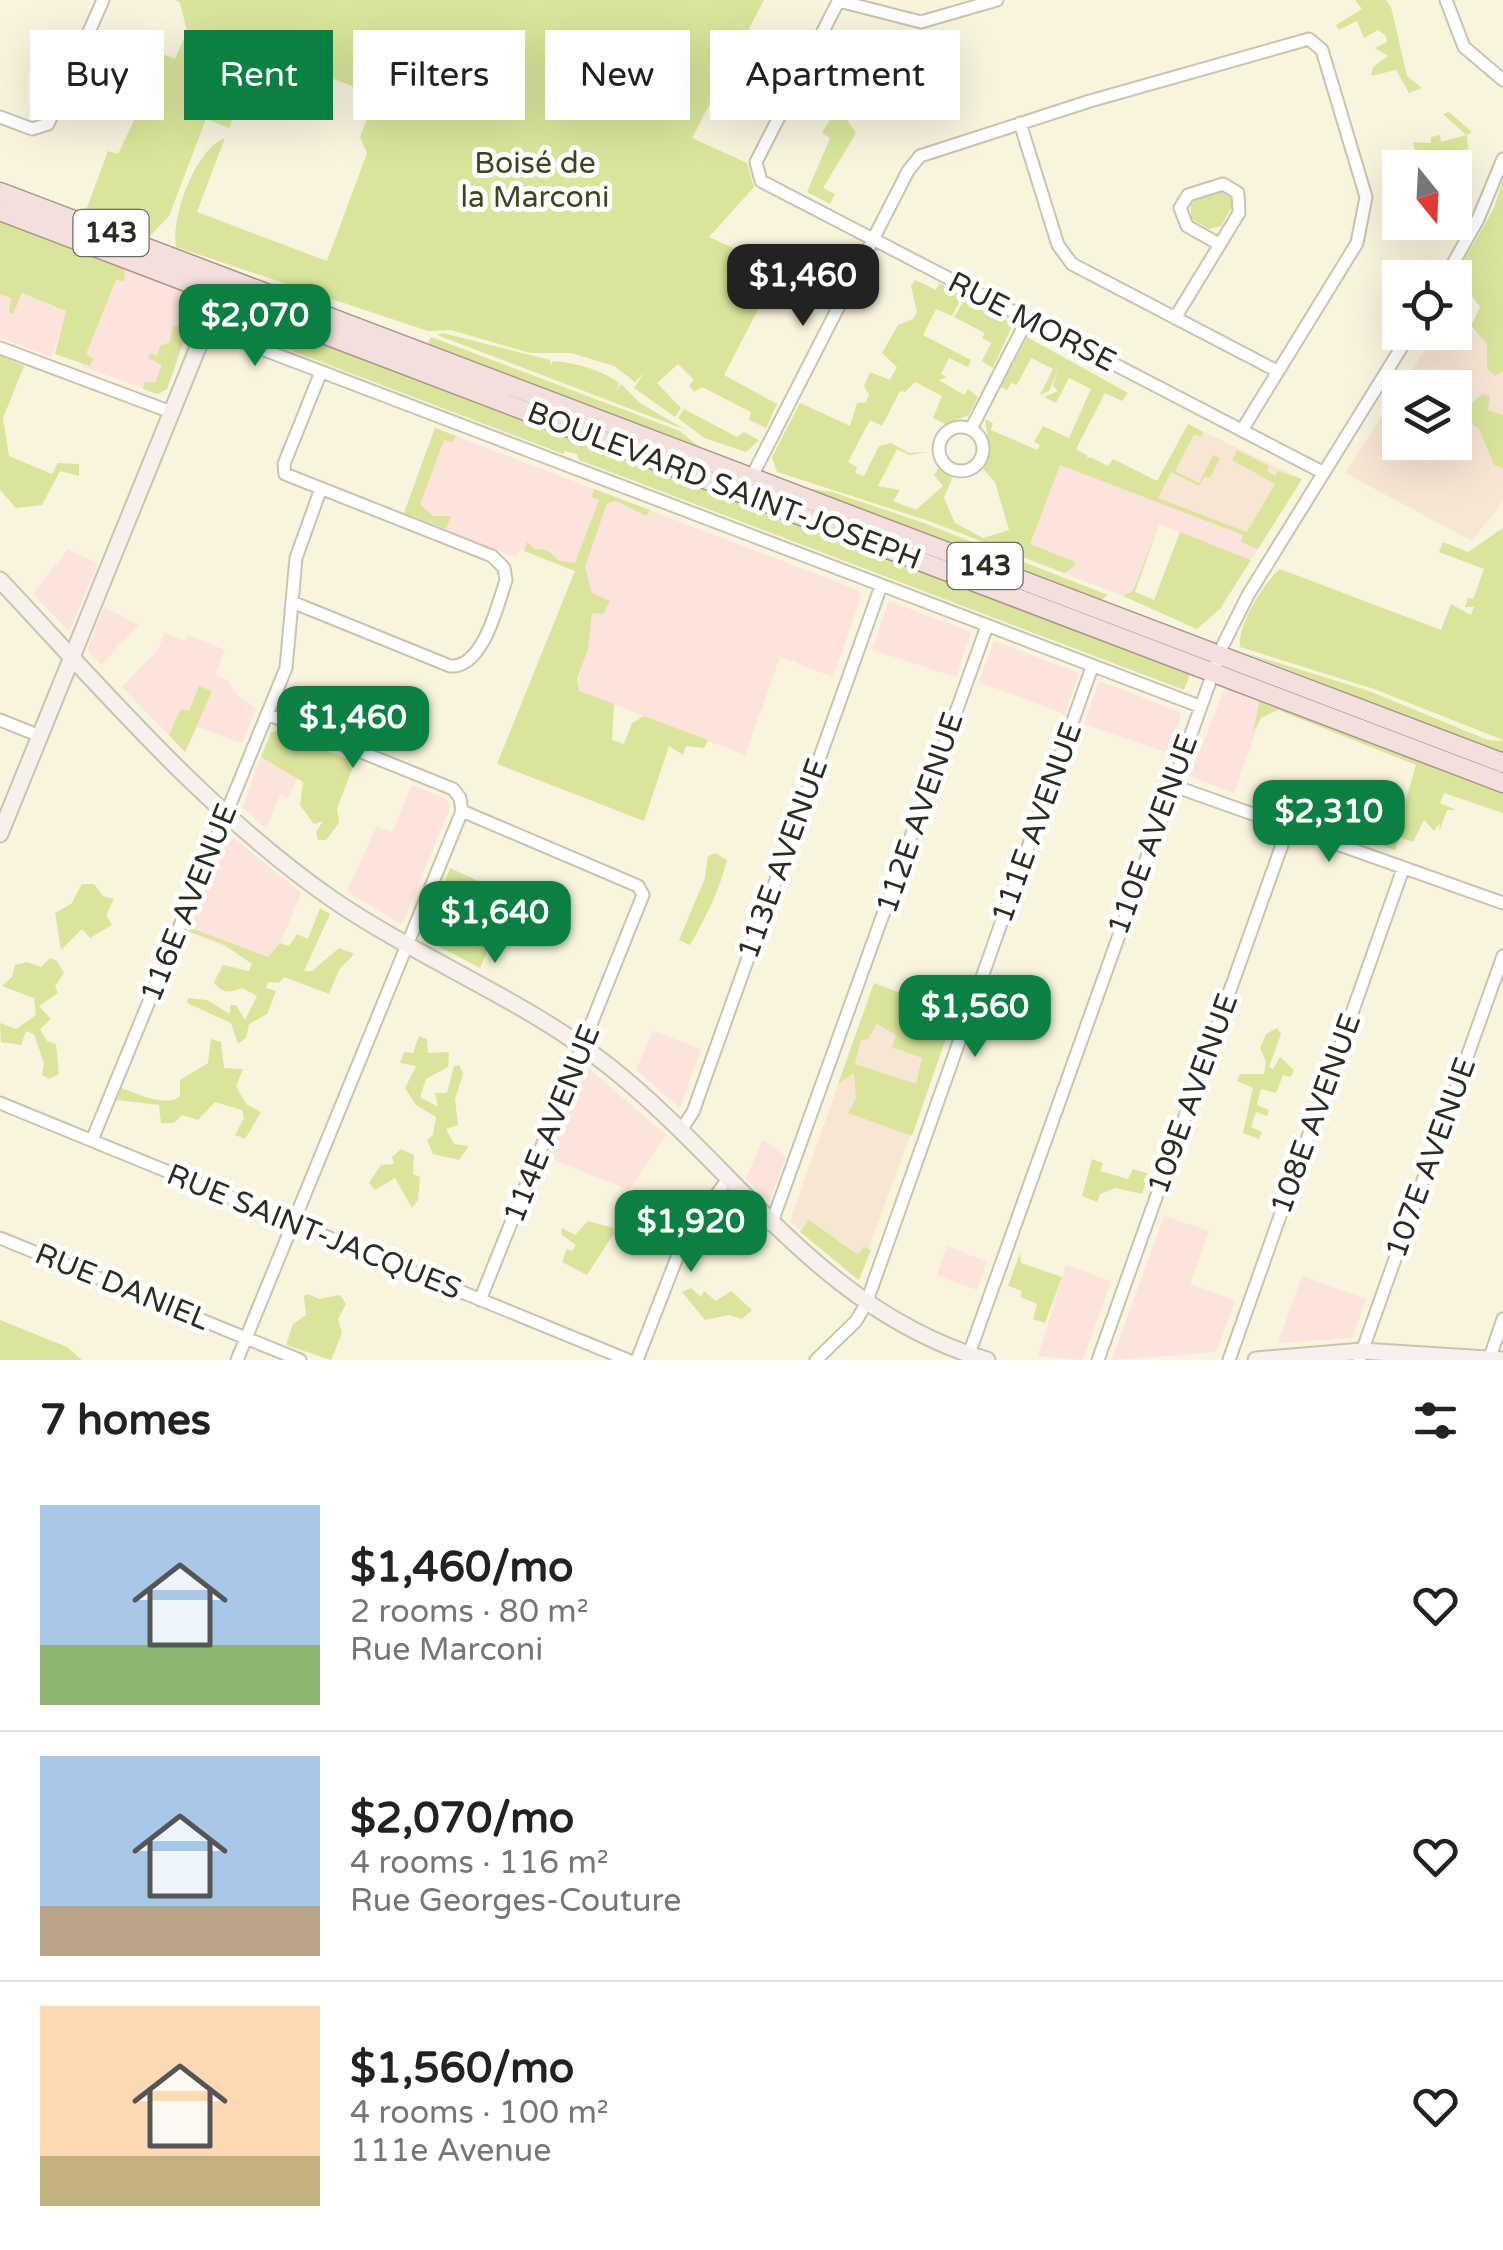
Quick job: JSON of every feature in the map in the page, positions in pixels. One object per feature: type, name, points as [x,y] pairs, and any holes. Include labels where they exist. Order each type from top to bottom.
[{"type":"main road","name":"BOULEVARD SAINT-JOSEPH","points":[[0,192],[219,284],[747,485],[1216,663],[1503,763]]},
{"type":"main road","name":"BOULEVARD SAINT-JOSEPH","points":[[0,211],[219,284]]},
{"type":"main road","name":"BOULEVARD SAINT-JOSEPH","points":[[1216,663],[1503,782]]},
{"type":"street","points":[[0,117],[29,129],[43,128],[53,116],[103,0]]},
{"type":"street","points":[[839,0],[920,22],[997,0]]},
{"type":"street","name":"RUE MORSE","points":[[839,0],[756,170],[765,184],[1324,473]]},
{"type":"street","points":[[1446,0],[1464,47],[1503,80]]},
{"type":"street","points":[[747,485],[872,240],[920,156],[1297,40],[1312,40],[1322,50],[1367,206],[1357,243],[1242,430]]},
{"type":"street","points":[[1020,123],[1058,245],[1069,261],[1277,371]]},
{"type":"street","points":[[1455,260],[1478,219],[1503,159]]},
{"type":"street","points":[[1174,318],[1219,244],[1241,207],[1236,190],[1223,184],[1188,195],[1180,208],[1186,226],[1219,244]]},
{"type":"street","points":[[0,834],[219,284]]},
{"type":"street","points":[[972,428],[1027,320]]},
{"type":"street","points":[[204,328],[1199,706]]},
{"type":"street","points":[[0,348],[171,412]]},
{"type":"street","name":"110E AVENUE","points":[[969,1354],[1216,663],[1248,595],[1400,350]]},
{"type":"street","points":[[292,602],[450,666],[462,666],[475,655],[506,580],[504,568],[492,556],[288,477],[283,468],[322,372]]},
{"type":"street","name":"116E AVENUE","points":[[92,1140],[288,662],[296,553],[320,490]]},
{"type":"street","points":[[0,580],[226,814],[310,882],[406,944],[528,1010],[583,1047],[681,1130],[820,1270],[866,1304],[928,1338],[987,1360]]},
{"type":"street","name":"113E AVENUE","points":[[681,1130],[693,1112],[881,586]]},
{"type":"street","name":"112E AVENUE","points":[[771,1224],[986,626]]},
{"type":"street","name":"111E AVENUE","points":[[816,1360],[856,1321],[866,1304],[1092,667]]},
{"type":"street","points":[[237,1360],[462,811],[460,798],[452,789],[267,714]]},
{"type":"street","points":[[0,720],[40,736]]},
{"type":"street","points":[[1171,785],[1503,903]]},
{"type":"street","name":"114E AVENUE","points":[[462,811],[642,892],[480,1300]]},
{"type":"street","name":"109E AVENUE","points":[[1098,1360],[1288,828]]},
{"type":"street","name":"108E AVENUE","points":[[1229,1360],[1403,869]]},
{"type":"street","name":"107E AVENUE","points":[[1360,1356],[1503,956]]},
{"type":"street","name":"RUE SAINT-JACQUES","points":[[0,1103],[628,1360]]},
{"type":"street","points":[[637,1360],[678,1250],[728,1179]]},
{"type":"street","name":"RUE DANIEL","points":[[0,1238],[300,1360]]},
{"type":"street","points":[[1489,1359],[1503,1319]]},
{"type":"street","points":[[1256,1360],[1360,1356],[1503,1360]]},
{"type":"shaded area","points":[[123,264],[200,297],[167,389],[160,394],[81,366]]},
{"type":"shaded area","points":[[21,293],[67,311],[52,357],[0,338],[0,294],[18,301]]},
{"type":"shaded area","points":[[1472,329],[1503,352],[1503,501],[1472,541],[1345,473],[1382,416],[1382,460],[1472,460],[1472,370],[1412,370],[1425,350],[1472,350]]},
{"type":"shaded area","points":[[1188,424],[1302,479],[1258,549],[1241,542],[1243,535],[1150,499]]},
{"type":"shaded area","points":[[435,428],[858,590],[861,597],[833,677],[780,657],[745,755],[579,691],[575,570],[520,549],[515,557],[404,513]]},
{"type":"shaded area","points":[[1060,465],[1244,535],[1242,542],[1258,549],[1251,560],[1159,524],[1133,592],[1123,596],[1012,553]]},
{"type":"shaded area","points":[[68,549],[98,564],[69,631],[33,594]]},
{"type":"shaded area","points":[[889,601],[971,632],[956,677],[872,650]]},
{"type":"shaded area","points":[[104,607],[139,625],[101,665],[87,651]]},
{"type":"shaded area","points":[[165,633],[186,641],[188,635],[225,650],[215,675],[226,679],[236,694],[256,709],[242,743],[197,727],[185,752],[122,687],[157,651]]},
{"type":"shaded area","points":[[994,641],[1079,673],[1065,714],[979,682]]},
{"type":"shaded area","points":[[1099,681],[1178,711],[1181,715],[1168,753],[1084,724]]},
{"type":"shaded area","points":[[1225,688],[1267,699],[1234,793],[1190,776]]},
{"type":"shaded area","points":[[261,757],[299,776],[288,798],[280,795],[266,829],[243,807]]},
{"type":"shaded area","points":[[412,785],[446,799],[450,807],[402,925],[347,891],[377,826],[392,832]]},
{"type":"shaded area","points":[[230,835],[301,893],[271,965],[187,931],[217,853]]},
{"type":"shaded area","points":[[874,983],[914,998],[906,1024],[946,1038],[857,1280],[790,1221]]},
{"type":"shaded area","points":[[653,1031],[701,1049],[680,1108],[636,1070]]},
{"type":"shaded area","points":[[587,1067],[666,1135],[629,1190],[547,1157]]},
{"type":"shaded area","points":[[763,1140],[786,1156],[769,1202],[746,1178]]},
{"type":"shaded area","points":[[1164,1216],[1209,1231],[1190,1284],[1235,1301],[1216,1352],[1112,1360]]},
{"type":"shaded area","points":[[947,1246],[987,1262],[977,1290],[937,1275]]},
{"type":"shaded area","points":[[1066,1265],[1111,1281],[1083,1360],[1038,1356]]},
{"type":"shaded area","points":[[1302,1276],[1366,1299],[1352,1338],[1278,1343]]},
{"type":"green space","name":"Boisé de la Marconi","points":[[175,0],[764,0],[748,30],[710,30],[710,104],[692,138],[747,163],[754,187],[709,237],[779,269],[724,375],[777,404],[766,428],[749,420],[751,412],[702,387],[694,392],[689,385],[694,380],[678,364],[657,383],[681,408],[675,417],[634,388],[645,372],[635,382],[614,366],[571,353],[530,353],[451,330],[428,331],[176,247],[177,219],[187,186],[204,156],[225,138],[197,212],[327,261],[367,153],[360,137],[366,120],[525,120],[525,30],[353,30],[353,86],[333,79],[333,30],[187,30],[180,3]]},
{"type":"green space","points":[[1355,0],[1386,0],[1407,76],[1422,88],[1409,93],[1396,70],[1371,76],[1373,67],[1388,56],[1375,48],[1387,42],[1386,36],[1378,30],[1364,38],[1357,21],[1339,30],[1336,25],[1362,9]]},
{"type":"green space","name":"Boisé de la Marconi","points":[[184,38],[184,120],[206,120],[169,216],[149,237],[85,213],[108,151],[118,154],[134,120],[164,120],[164,55],[175,59]]},
{"type":"green space","points":[[1449,112],[1472,132],[1467,135],[1468,150],[1415,150],[1413,142],[1431,143],[1431,137],[1440,135],[1441,142],[1466,135],[1443,114]]},
{"type":"green space","name":"Boisé de la Marconi","points":[[209,120],[232,120],[229,128]]},
{"type":"green space","points":[[830,120],[849,120],[856,133],[823,188],[835,194],[830,204],[807,192],[830,138],[822,133]]},
{"type":"green space","points":[[1503,180],[1503,372],[1495,376],[1487,369],[1487,344],[1472,327],[1480,307],[1472,296],[1472,260],[1464,260],[1494,208]]},
{"type":"green space","points":[[1220,192],[1230,196],[1233,205],[1221,226],[1209,229],[1191,219],[1191,202]]},
{"type":"green space","points":[[0,218],[125,265],[124,281],[116,280],[86,354],[93,359],[90,366],[55,354],[66,311],[22,293],[13,314],[9,312],[11,298],[0,294]]},
{"type":"green space","points":[[915,280],[936,290],[939,283],[963,295],[952,316],[936,309],[923,335],[971,360],[968,367],[949,358],[941,374],[947,377],[939,380],[964,395],[968,389],[978,397],[969,415],[945,424],[933,418],[942,396],[915,382],[905,392],[900,391],[882,426],[870,420],[848,462],[857,467],[855,473],[864,476],[879,446],[891,443],[909,453],[929,452],[909,455],[897,449],[878,486],[900,490],[893,501],[916,510],[943,486],[934,475],[939,467],[953,476],[944,498],[955,523],[983,538],[1009,530],[995,482],[982,468],[990,453],[985,419],[993,423],[991,430],[1037,450],[1040,445],[1034,442],[1043,426],[1069,438],[1091,389],[1069,378],[1056,403],[1044,397],[1058,391],[1053,385],[1058,369],[1049,391],[1040,395],[1053,369],[1031,358],[1017,385],[1011,383],[1007,390],[1001,387],[1027,337],[1128,393],[1122,401],[1105,393],[1076,449],[1088,456],[1086,460],[1090,457],[1108,466],[1113,459],[1157,481],[1188,424],[1203,432],[1201,437],[1194,434],[1175,471],[1199,483],[1213,455],[1220,458],[1210,478],[1205,476],[1199,486],[1171,472],[1158,498],[1247,532],[1275,484],[1232,460],[1237,450],[1269,466],[1267,471],[1275,476],[1278,471],[1302,479],[1258,549],[1241,542],[1243,535],[1060,465],[1030,544],[1073,561],[1076,565],[1064,573],[926,520],[777,472],[772,457],[800,403],[850,426],[857,403],[866,402],[869,394],[864,386],[870,372],[890,380],[897,367],[882,353],[898,325],[913,319],[917,312],[911,286]]},
{"type":"green space","points":[[966,297],[1013,324],[993,368],[975,357],[982,361],[991,343],[982,338],[985,333],[954,317]]},
{"type":"green space","points":[[225,305],[1191,672],[1184,690],[579,460],[577,454],[563,454],[221,324],[218,314]]},
{"type":"green space","points":[[173,325],[187,331],[167,389],[157,394],[143,389],[145,382],[155,383],[162,365],[148,358],[150,353],[157,356],[160,346],[170,342]]},
{"type":"green space","points":[[443,333],[550,360],[551,365],[553,361],[562,362],[596,370],[619,383],[616,391],[621,384],[640,403],[686,430],[437,335]]},
{"type":"green space","points":[[431,337],[680,431],[698,446],[427,344]]},
{"type":"green space","points":[[0,356],[24,366],[3,418],[9,456],[52,474],[58,463],[79,464],[79,476],[60,471],[42,505],[16,508],[0,490]]},
{"type":"green space","points":[[1483,394],[1490,396],[1488,410],[1503,415],[1503,468],[1494,465],[1479,429],[1472,424],[1472,402]]},
{"type":"green space","points":[[684,409],[737,437],[744,432],[759,440],[746,452],[704,438],[678,418]]},
{"type":"green space","points":[[435,428],[456,436],[453,442],[444,440],[420,504],[433,516],[451,516],[446,529],[404,513]]},
{"type":"green space","points":[[805,488],[832,492],[924,523],[1108,595],[1101,600]]},
{"type":"green space","points":[[594,489],[650,510],[646,516],[616,501],[607,503],[585,567],[592,593],[610,601],[603,614],[592,613],[588,649],[577,678],[579,691],[614,704],[612,740],[624,744],[632,723],[644,716],[708,740],[704,748],[686,746],[683,755],[669,746],[644,821],[497,764],[575,571],[524,551],[527,542],[535,549],[548,550],[559,561],[575,563],[599,500],[592,497]]},
{"type":"green space","points":[[1159,524],[1135,592],[1154,600],[1180,532],[1251,560],[1220,609],[1197,629],[1123,596],[1133,591]]},
{"type":"green space","points":[[1503,528],[1503,740],[1374,689],[1240,647],[1253,604],[1280,569],[1441,630],[1451,604],[1471,615],[1474,607],[1465,607],[1468,598],[1473,599],[1484,569],[1439,552],[1443,542],[1468,552]]},
{"type":"green space","points":[[1243,652],[1369,691],[1488,740],[1503,741],[1503,754]]},
{"type":"green space","points":[[199,686],[212,691],[185,752],[169,735],[181,709],[189,711]]},
{"type":"green space","points":[[1260,698],[1503,789],[1503,813],[1444,793],[1440,803],[1456,810],[1447,810],[1439,832],[1440,823],[1434,831],[1424,820],[1413,842],[1400,837],[1395,850],[1377,844],[1385,818],[1361,808],[1348,833],[1259,802],[1263,790],[1322,819],[1343,823],[1349,791],[1403,810],[1416,765],[1278,710],[1261,718],[1253,732]]},
{"type":"green space","points":[[279,731],[355,762],[337,808],[339,823],[326,840],[318,840],[316,832],[323,821],[314,824],[300,805],[303,782],[261,757],[271,732]]},
{"type":"green space","points":[[715,853],[727,860],[712,903],[690,945],[679,940],[705,878],[708,856]]},
{"type":"green space","points":[[450,868],[539,909],[537,917],[520,927],[498,925],[480,968],[423,938]]},
{"type":"green space","points":[[82,884],[94,884],[103,896],[114,899],[106,915],[112,925],[90,938],[82,929],[61,950],[55,913],[71,904]]},
{"type":"green space","points":[[320,908],[330,914],[304,971],[312,971],[339,948],[354,954],[339,970],[329,994],[284,977],[279,983],[268,982],[266,988],[276,991],[267,1014],[249,1024],[246,1038],[238,1044],[231,1023],[187,1003],[188,998],[207,1000],[230,1014],[230,1005],[236,1005],[245,1020],[257,996],[242,988],[227,991],[217,986],[214,982],[223,965],[249,971],[252,964],[223,944],[187,931],[188,927],[268,957],[280,943],[289,946],[297,934],[308,939]]},
{"type":"green space","points":[[50,958],[57,961],[64,973],[55,986],[58,993],[39,1006],[51,1019],[40,1029],[47,1041],[56,1044],[59,1074],[49,1079],[42,1075],[44,1063],[34,1034],[26,1031],[21,1045],[1,1042],[0,1023],[16,1029],[36,1015],[34,998],[2,986],[12,977],[15,965],[27,962],[41,967]]},
{"type":"green space","points":[[874,983],[914,998],[906,1024],[946,1038],[912,1136],[848,1113],[856,1098],[854,1073],[838,1084]],"holes":[[[877,1024],[896,1035],[892,1047],[922,1058],[916,1084],[855,1064],[861,1040],[868,1039]]]},
{"type":"green space","points":[[1277,1028],[1281,1034],[1269,1067],[1273,1069],[1280,1057],[1294,1070],[1291,1077],[1283,1075],[1276,1093],[1261,1089],[1257,1105],[1269,1110],[1267,1116],[1256,1112],[1251,1127],[1262,1132],[1259,1139],[1243,1133],[1253,1088],[1237,1081],[1240,1074],[1264,1074],[1266,1062],[1260,1048],[1266,1034]]},
{"type":"green space","points":[[419,1036],[427,1039],[428,1053],[449,1052],[448,1067],[426,1079],[420,1097],[438,1107],[435,1093],[447,1093],[454,1066],[459,1065],[463,1074],[455,1099],[458,1125],[446,1129],[454,1144],[469,1146],[459,1160],[433,1154],[427,1140],[433,1135],[436,1117],[416,1105],[405,1088],[416,1066],[400,1063],[404,1052],[413,1053]]},
{"type":"green space","points":[[211,1039],[221,1042],[224,1068],[243,1069],[236,1086],[246,1104],[261,1112],[245,1139],[235,1135],[244,1118],[242,1110],[215,1102],[198,1120],[182,1115],[174,1123],[161,1123],[159,1105],[117,1100],[121,1088],[159,1100],[180,1096],[180,1080],[208,1063]]},
{"type":"green space","points":[[401,1149],[414,1155],[413,1174],[420,1177],[418,1200],[412,1208],[395,1178],[375,1190],[369,1183],[381,1165],[394,1164],[392,1157]]},
{"type":"green space","points":[[1092,1159],[1103,1163],[1100,1171],[1128,1179],[1133,1169],[1149,1174],[1142,1194],[1115,1188],[1100,1194],[1097,1202],[1082,1196]]},
{"type":"green space","points":[[809,1220],[858,1255],[864,1247],[871,1250],[859,1280],[800,1232]]},
{"type":"green space","points":[[588,1221],[613,1228],[614,1233],[587,1275],[562,1262],[567,1249],[572,1251],[576,1245],[561,1234],[562,1228],[575,1235]]},
{"type":"green space","points":[[1020,1253],[1021,1263],[1062,1277],[1045,1323],[1033,1319],[1037,1304],[1020,1297],[1022,1291],[1008,1286]]},
{"type":"green space","points":[[691,1288],[701,1297],[704,1291],[716,1301],[731,1291],[752,1310],[742,1319],[728,1315],[705,1320],[682,1292]]},
{"type":"green space","points":[[340,1295],[346,1304],[338,1319],[342,1333],[331,1360],[286,1345],[293,1324],[306,1315],[304,1296],[319,1299]]},
{"type":"green space","points":[[0,1320],[67,1347],[82,1360],[0,1360]]}]
